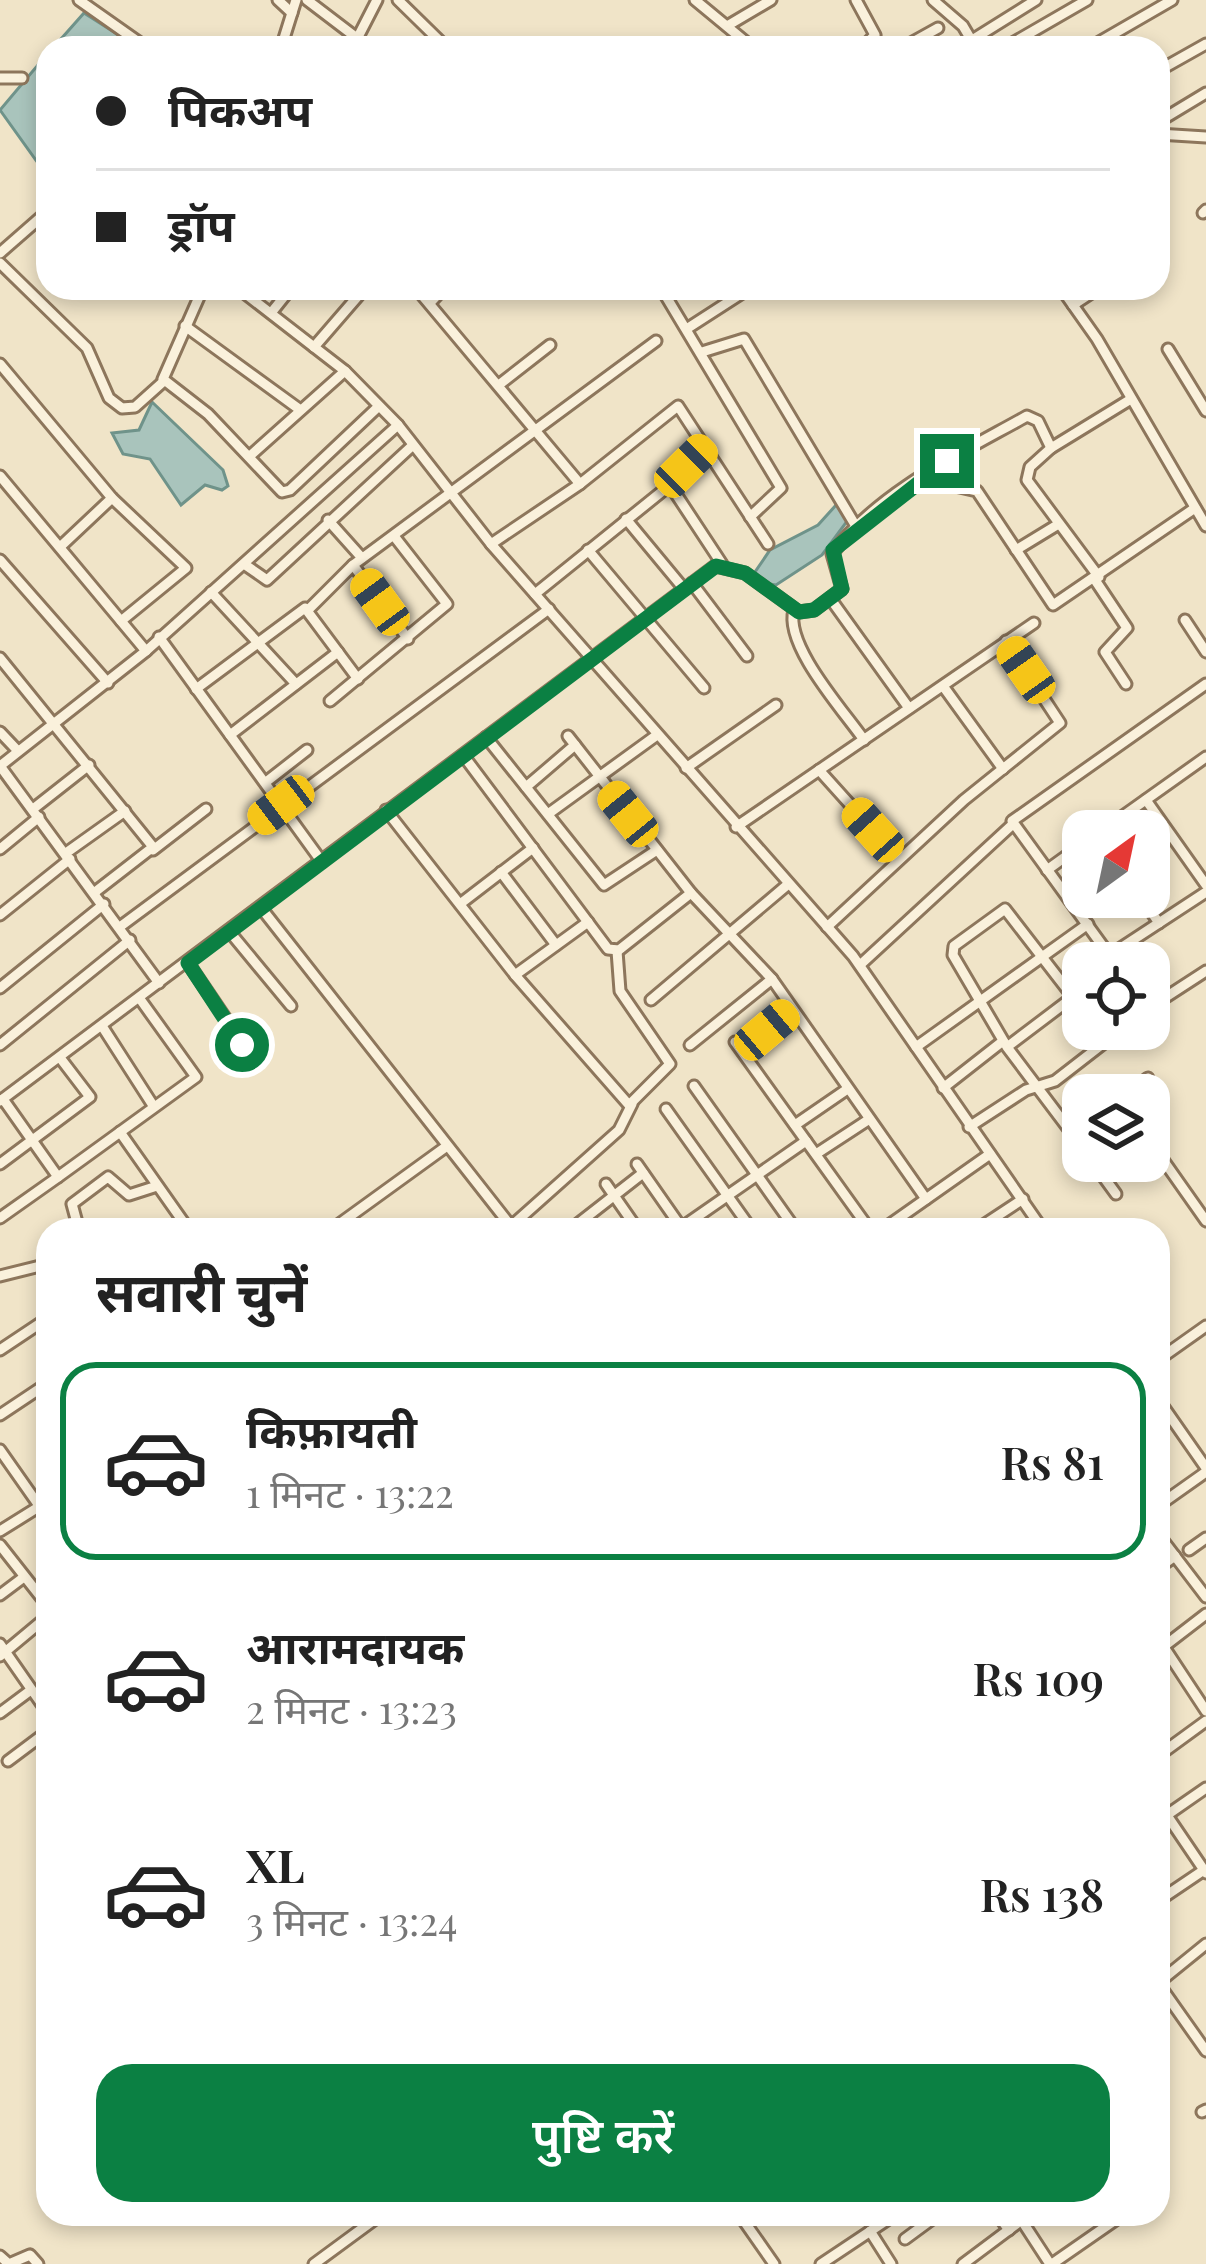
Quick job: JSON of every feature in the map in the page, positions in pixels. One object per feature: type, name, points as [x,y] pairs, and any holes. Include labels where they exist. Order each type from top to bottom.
[{"type":"street","points":[[79,0],[129,36]]},
{"type":"street","points":[[278,0],[292,13]]},
{"type":"street","points":[[285,36],[296,0]]},
{"type":"street","points":[[307,0],[357,36]]},
{"type":"street","points":[[359,36],[377,0]]},
{"type":"street","points":[[398,0],[435,36]]},
{"type":"street","points":[[695,0],[739,36]]},
{"type":"street","points":[[727,26],[771,0]]},
{"type":"street","points":[[856,0],[874,36]]},
{"type":"street","points":[[933,0],[967,36]]},
{"type":"street","points":[[985,36],[1036,0]]},
{"type":"street","points":[[1025,36],[1087,0]]},
{"type":"street","points":[[1110,36],[1172,0]]},
{"type":"street","points":[[924,36],[938,28]]},
{"type":"street","points":[[1170,64],[1206,44]]},
{"type":"street","points":[[0,78],[22,78]]},
{"type":"street","points":[[1170,109],[1206,93]]},
{"type":"street","points":[[1170,132],[1206,136]]},
{"type":"street","points":[[0,253],[36,222]]},
{"type":"street","points":[[0,262],[36,298]]},
{"type":"street","points":[[38,300],[87,348],[99,386],[115,404],[135,407],[164,381],[197,300]]},
{"type":"street","points":[[254,300],[344,371],[398,425],[491,544],[860,965],[1035,1218]]},
{"type":"street","points":[[271,313],[281,300]]},
{"type":"street","points":[[314,347],[354,300]]},
{"type":"street","points":[[426,300],[580,484]]},
{"type":"street","points":[[430,304],[434,300]]},
{"type":"street","points":[[670,300],[781,488],[750,517]]},
{"type":"street","points":[[688,328],[731,300]]},
{"type":"street","points":[[1069,300],[1206,526]]},
{"type":"street","points":[[1073,305],[1081,300]]},
{"type":"street","points":[[185,326],[299,409]]},
{"type":"street","points":[[702,352],[744,339],[857,528]]},
{"type":"street","points":[[308,610],[357,561],[452,496],[656,341]]},
{"type":"street","points":[[500,384],[550,345]]},
{"type":"street","points":[[1168,349],[1206,411]]},
{"type":"street","points":[[0,364],[112,498],[186,568],[121,621]]},
{"type":"street","points":[[251,455],[344,371]]},
{"type":"street","points":[[164,381],[251,455],[286,493],[379,406]]},
{"type":"street","points":[[1126,684],[1105,652],[1127,628],[1026,476],[1051,448],[1131,399]]},
{"type":"street","points":[[491,544],[580,484],[673,407],[682,408],[767,544]]},
{"type":"street","points":[[666,486],[676,490],[722,564],[745,573],[804,614],[842,584],[833,550],[941,465],[1027,416],[1038,421],[1051,448]]},
{"type":"street","points":[[159,983],[0,766],[146,651],[398,425]]},
{"type":"street","points":[[244,564],[265,582],[413,445]]},
{"type":"street","points":[[536,594],[666,486],[705,447]]},
{"type":"street","points":[[941,465],[956,486],[977,491],[1053,605],[1196,508]]},
{"type":"street","points":[[0,476],[146,651]]},
{"type":"street","points":[[60,548],[112,498]]},
{"type":"street","points":[[626,519],[746,656]]},
{"type":"street","points":[[328,520],[408,639]]},
{"type":"street","points":[[1016,550],[1057,525]]},
{"type":"street","points":[[330,700],[442,611],[446,601],[394,536]]},
{"type":"street","points":[[588,550],[704,688]]},
{"type":"street","points":[[0,560],[108,682]]},
{"type":"street","points":[[58,1177],[2,1100],[262,909],[643,618],[722,564]]},
{"type":"street","points":[[212,592],[296,684]]},
{"type":"street","points":[[830,598],[909,708]]},
{"type":"street","points":[[196,689],[301,609],[308,610],[358,679]]},
{"type":"street","points":[[121,926],[549,609]]},
{"type":"street","points":[[794,610],[790,622],[801,650],[864,740]]},
{"type":"street","points":[[1185,620],[1206,652]]},
{"type":"street","points":[[736,827],[1034,623]]},
{"type":"street","points":[[159,637],[322,862]]},
{"type":"street","points":[[827,927],[1060,723],[1006,641]]},
{"type":"street","points":[[230,736],[338,652]]},
{"type":"street","points":[[0,658],[153,850]]},
{"type":"street","points":[[860,965],[1013,824],[1017,815],[1206,684]]},
{"type":"street","points":[[943,686],[1003,769]]},
{"type":"street","points":[[686,768],[776,705]]},
{"type":"street","points":[[0,732],[18,751]]},
{"type":"street","points":[[548,814],[658,735]]},
{"type":"street","points":[[487,737],[604,885],[657,850]]},
{"type":"street","points":[[526,787],[572,740],[691,893],[772,979],[926,1199]]},
{"type":"street","points":[[266,782],[307,750]]},
{"type":"street","points":[[463,755],[608,950],[617,951],[691,893]]},
{"type":"street","points":[[1132,810],[1206,758]]},
{"type":"street","points":[[0,849],[89,765]]},
{"type":"street","points":[[819,770],[899,860]]},
{"type":"street","points":[[1134,942],[1206,889],[1146,800]]},
{"type":"street","points":[[95,892],[206,809]]},
{"type":"street","points":[[386,810],[515,975],[632,1104]]},
{"type":"street","points":[[0,915],[125,811]]},
{"type":"street","points":[[1013,824],[1100,942]]},
{"type":"street","points":[[460,904],[532,848]]},
{"type":"street","points":[[1047,870],[1062,859]]},
{"type":"street","points":[[501,872],[556,945]]},
{"type":"street","points":[[651,1000],[786,886]]},
{"type":"street","points":[[0,988],[104,904]]},
{"type":"street","points":[[262,909],[503,1218]]},
{"type":"street","points":[[944,1088],[1005,1044],[1073,998],[1011,912],[1003,910],[952,950],[977,1002],[1005,1044],[1062,1118]]},
{"type":"street","points":[[1156,918],[1159,923]]},
{"type":"street","points":[[515,975],[588,922]]},
{"type":"street","points":[[916,1048],[1088,924]]},
{"type":"street","points":[[230,932],[291,1006]]},
{"type":"street","points":[[0,1045],[130,940]]},
{"type":"street","points":[[523,1218],[619,1130],[632,1104],[670,1064],[620,991],[617,951]]},
{"type":"street","points":[[188,963],[247,1050]]},
{"type":"street","points":[[1170,994],[1206,971]]},
{"type":"street","points":[[690,1045],[772,979]]},
{"type":"street","points":[[0,1218],[196,1077],[140,999]]},
{"type":"street","points":[[792,1010],[738,1047],[861,1218]]},
{"type":"street","points":[[102,1026],[154,1107]]},
{"type":"street","points":[[969,1127],[1039,1086],[1055,1082],[1095,1050]]},
{"type":"street","points":[[0,1164],[90,1097],[61,1059]]},
{"type":"street","points":[[694,1086],[787,1218]]},
{"type":"street","points":[[795,1125],[847,1090]]},
{"type":"street","points":[[666,1109],[743,1218]]},
{"type":"street","points":[[816,1154],[868,1120]]},
{"type":"street","points":[[120,1132],[180,1218]]},
{"type":"street","points":[[695,1218],[806,1141]]},
{"type":"street","points":[[348,1218],[447,1146]]},
{"type":"street","points":[[899,1218],[990,1154]]},
{"type":"street","points":[[585,1218],[640,1169],[672,1218]]},
{"type":"street","points":[[1170,1170],[1206,1221]]},
{"type":"street","points":[[76,1218],[72,1204],[108,1177],[129,1195],[157,1186]]},
{"type":"street","points":[[1107,1182],[1116,1194]]},
{"type":"street","points":[[606,1184],[630,1218]]},
{"type":"street","points":[[994,1218],[1023,1199]]},
{"type":"street","points":[[0,1276],[36,1267]]},
{"type":"street","points":[[0,1351],[36,1326]]},
{"type":"street","points":[[1170,1353],[1204,1332]]},
{"type":"street","points":[[0,1414],[36,1391]]},
{"type":"street","points":[[1170,1497],[1206,1470],[1171,1417]]},
{"type":"street","points":[[0,1450],[36,1494]]},
{"type":"street","points":[[0,1531],[36,1509]]},
{"type":"street","points":[[1189,1550],[1206,1538]]},
{"type":"street","points":[[0,1545],[36,1592]]},
{"type":"street","points":[[1170,1550],[1206,1597]]},
{"type":"street","points":[[1170,1560],[1175,1556]]},
{"type":"street","points":[[0,1595],[23,1577]]},
{"type":"street","points":[[1170,1638],[1206,1613]]},
{"type":"street","points":[[36,1625],[2,1651],[36,1697]]},
{"type":"street","points":[[1170,1660],[1206,1712]]},
{"type":"street","points":[[0,1713],[31,1690]]},
{"type":"street","points":[[1170,1747],[1206,1721]]},
{"type":"street","points":[[8,1761],[36,1740]]},
{"type":"street","points":[[1170,1813],[1206,1788]]},
{"type":"street","points":[[1170,1819],[1205,1871],[1170,1893]]},
{"type":"street","points":[[1193,1852],[1206,1843]]},
{"type":"street","points":[[1170,1973],[1206,1944]]},
{"type":"street","points":[[1170,2000],[1206,2050]]},
{"type":"street","points":[[314,2264],[366,2226]]},
{"type":"street","points":[[747,2226],[774,2264]]},
{"type":"street","points":[[821,2264],[835,2260],[878,2226]]},
{"type":"street","points":[[905,2239],[923,2226]]},
{"type":"street","points":[[1006,2226],[1009,2230]]},
{"type":"street","points":[[962,2264],[1014,2226]]},
{"type":"street","points":[[1031,2226],[1051,2264],[1106,2226]]},
{"type":"street","points":[[870,2231],[890,2264]]},
{"type":"street","points":[[0,2256],[9,2264],[31,2255],[38,2264]]},
{"type":"water","points":[[84,13],[120,36],[64,36]]},
{"type":"water","points":[[36,67],[36,160],[0,110]]},
{"type":"water","points":[[152,402],[223,470],[228,486],[222,490],[205,485],[181,505],[150,459],[123,454],[112,433],[139,430]]},
{"type":"water","points":[[837,504],[848,520],[822,555],[776,585],[763,583],[755,572],[770,550],[818,525]]},
{"type":"route","points":[[242,1045],[188,963],[716,566],[745,573],[799,612],[814,610],[842,589],[833,550],[947,461]]}]
